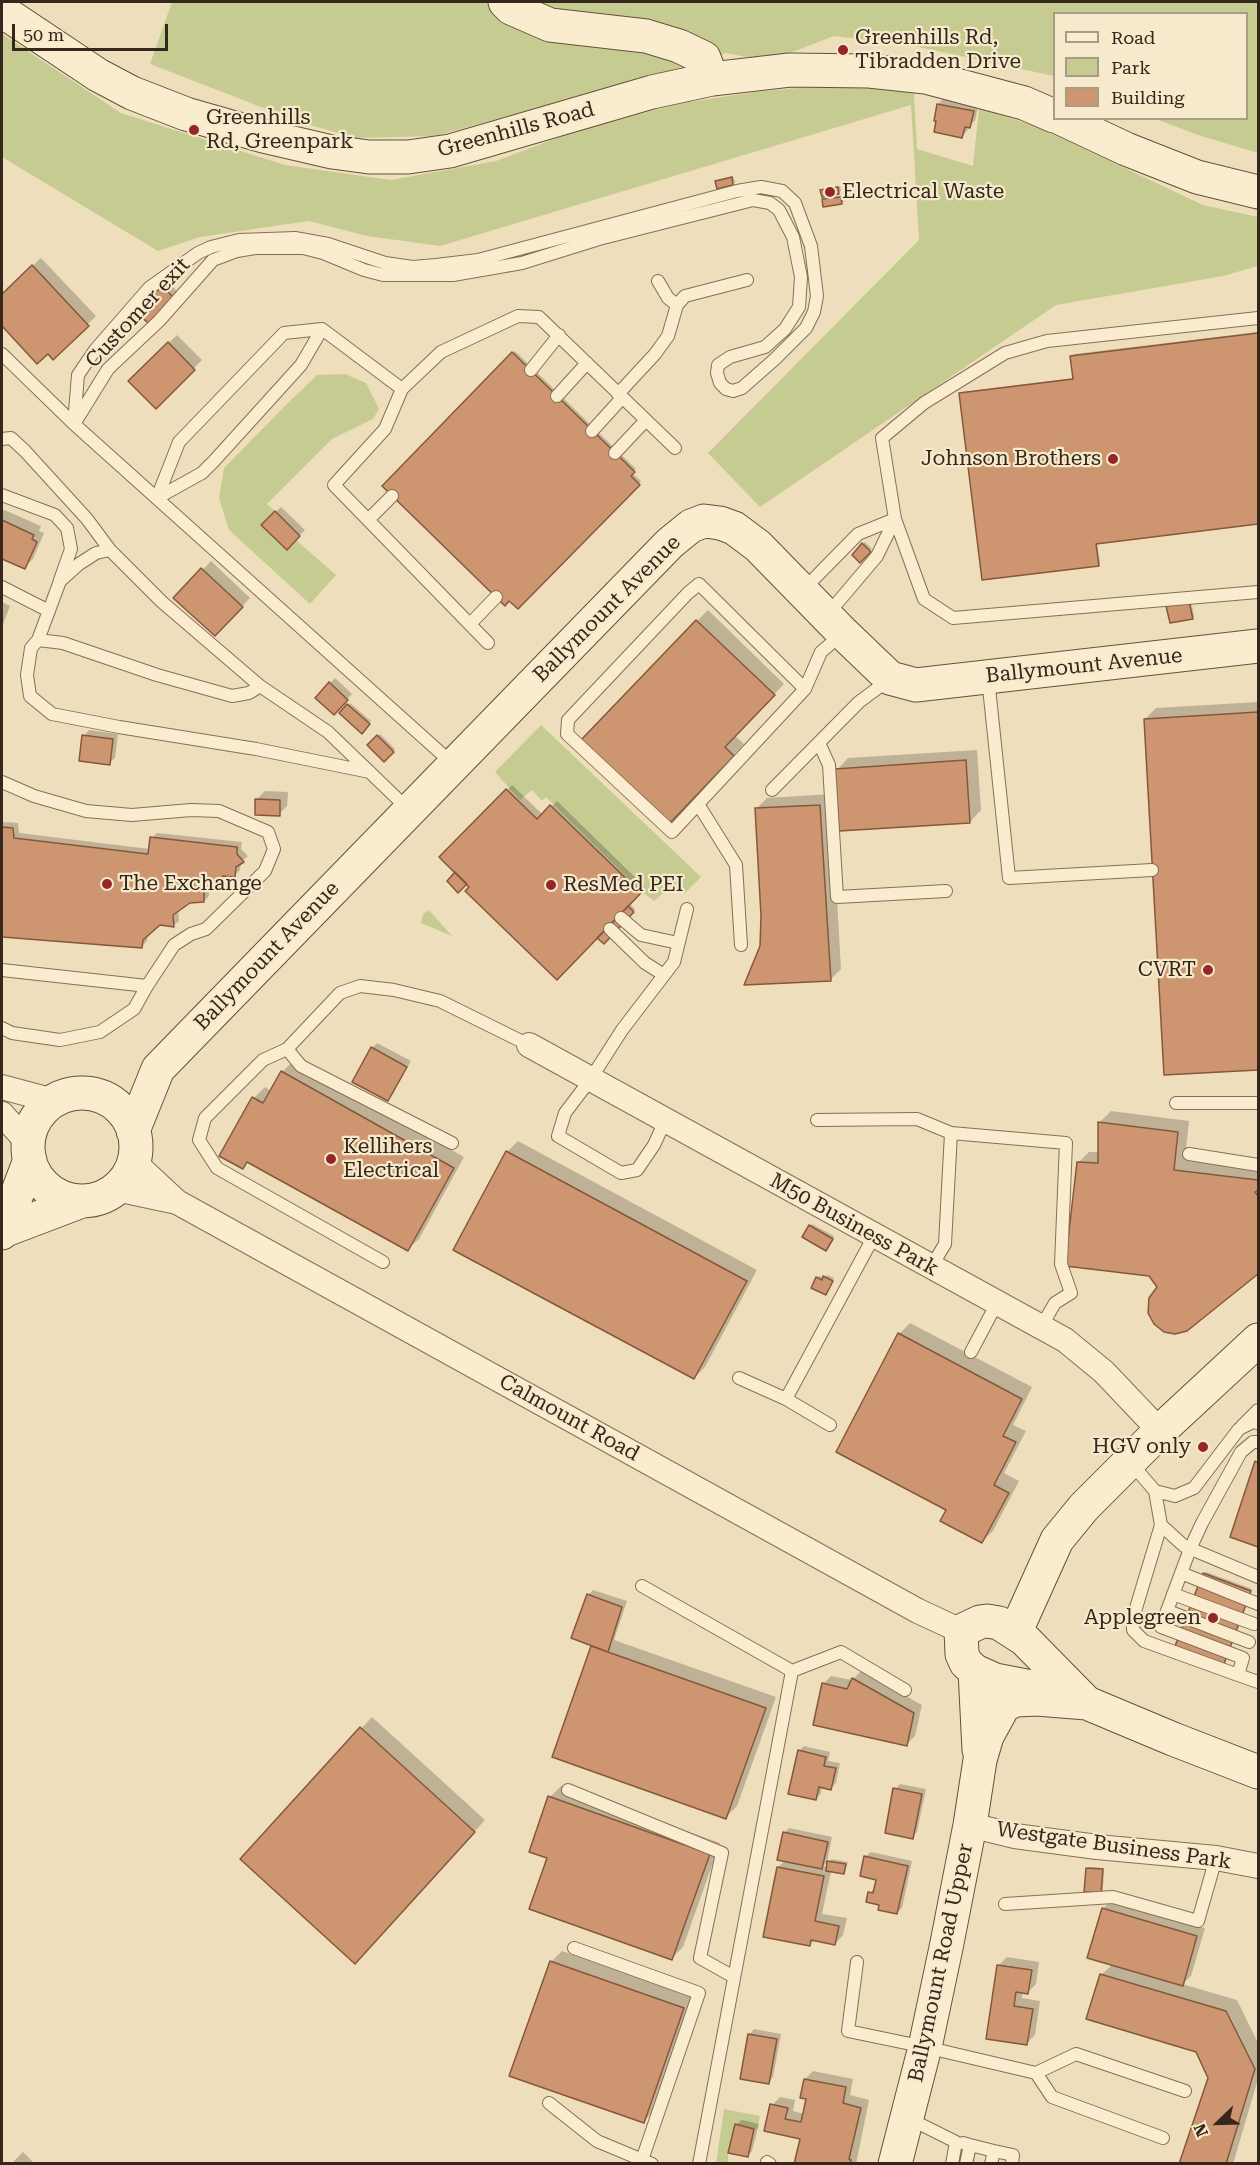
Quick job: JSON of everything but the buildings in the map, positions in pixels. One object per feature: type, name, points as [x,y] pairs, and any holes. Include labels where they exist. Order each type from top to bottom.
[{"type":"street","points":[[505,2],[511,8],[550,25],[646,36],[679,46],[704,58],[712,79]]},
{"type":"street","name":"Greenhills Road","points":[[2,11],[98,75],[132,93],[186,114],[262,136],[332,152],[369,157],[408,157],[450,151],[652,92],[712,79],[790,70],[880,72],[926,77],[1024,103],[1053,116]]},
{"type":"street","points":[[1064,120],[1134,153],[1197,177],[1258,192]]},
{"type":"street","name":"Ballymount Avenue","points":[[134,1147],[158,1069],[670,543],[691,526],[704,521],[734,528],[758,546],[890,678],[916,685],[1258,646]]},
{"type":"street","name":"M50 Business Park","points":[[529,1045],[1065,1340],[1104,1372],[1160,1431]]},
{"type":"street","name":"Ballymount Avenue","points":[[86,1093],[158,1069]]},
{"type":"street","points":[[2,1088],[54,1101]]},
{"type":"street","points":[[86,1093],[102,1097],[116,1105],[126,1117],[134,1147],[127,1177],[116,1189],[100,1198],[82,1201],[2,1232],[29,1152],[32,1126],[41,1112],[54,1101],[70,1094],[86,1093]]},
{"type":"street","points":[[2,1114],[29,1152],[37,1176],[49,1190],[64,1198],[82,1201]]},
{"type":"street","name":"Calmount Road","points":[[134,1147],[177,1202]]},
{"type":"street","name":"Calmount Road","points":[[116,1189],[177,1202],[918,1611],[961,1631]]},
{"type":"street","points":[[1015,1633],[1057,1540],[1084,1507],[1160,1431],[1258,1340]]},
{"type":"street","points":[[961,1631],[987,1621],[999,1623],[1024,1639],[1087,1703]]},
{"type":"street","name":"Ballymount Road Upper","points":[[961,1631],[962,1654],[966,1663],[975,1671],[980,1761]]},
{"type":"street","points":[[975,1671],[995,1680],[1052,1691],[1087,1703],[1258,1772]]},
{"type":"street","name":"Ballymount Road Upper","points":[[896,2163],[925,2047],[970,1825],[980,1761],[987,1736],[1004,1705],[1016,1700],[1037,1699],[1087,1703]]},
{"type":"street","name":"Westgate Business Park","points":[[970,1825],[1036,1839],[1216,1858],[1258,1866]]},
{"type":"lane","name":"Customer exit","points":[[761,187],[782,191],[795,203],[811,246],[817,296],[814,312],[806,328],[750,382],[733,391],[726,389],[720,383],[717,373],[718,365],[730,357],[765,347],[786,329],[799,307],[801,277],[793,237],[779,210],[770,203],[753,200],[732,204],[599,239],[522,263],[453,275],[383,275],[303,248],[255,248],[237,252],[213,260],[159,321],[108,369],[74,424],[78,375],[95,350],[148,288],[198,253],[239,240],[295,238],[328,244],[385,263],[413,267],[446,264],[478,260],[737,191],[761,187]]},
{"type":"lane","points":[[592,431],[668,336],[677,305],[685,296],[747,280]]},
{"type":"lane","points":[[658,281],[668,298],[677,305]]},
{"type":"lane","points":[[488,643],[334,485],[386,429],[402,389],[441,352],[518,316],[539,317],[675,448]]},
{"type":"lane","points":[[1258,318],[1047,341],[1005,354],[924,403],[882,438],[895,519],[924,599],[953,618],[1258,592]]},
{"type":"lane","points":[[158,498],[179,442],[284,333],[322,329],[402,389]]},
{"type":"lane","points":[[158,498],[202,473],[214,461],[301,365],[322,329]]},
{"type":"lane","points":[[531,370],[559,335]]},
{"type":"lane","points":[[2,354],[74,424],[454,764]]},
{"type":"lane","points":[[557,396],[587,363]]},
{"type":"lane","points":[[615,453],[646,420]]},
{"type":"lane","points":[[2,438],[11,438],[26,451],[87,519],[110,550],[162,602],[260,686],[328,732],[409,810]]},
{"type":"lane","points":[[2,495],[55,515],[67,528],[71,549],[38,640],[31,648],[27,675],[30,696],[52,714],[256,749],[370,772]]},
{"type":"lane","points":[[368,520],[392,496]]},
{"type":"lane","points":[[802,590],[858,534],[895,519]]},
{"type":"lane","points":[[805,689],[699,584],[568,720],[567,734],[672,832],[805,689],[835,624],[877,556],[895,519]]},
{"type":"lane","points":[[60,581],[96,553],[110,550]]},
{"type":"lane","points":[[2,587],[49,610]]},
{"type":"lane","points":[[470,624],[496,597]]},
{"type":"lane","points":[[38,640],[63,643],[157,675],[232,696],[249,693],[260,686]]},
{"type":"lane","points":[[988,677],[1009,878],[1152,870]]},
{"type":"lane","points":[[772,790],[859,702],[890,678]]},
{"type":"lane","points":[[819,743],[829,765],[837,897],[946,891]]},
{"type":"lane","points":[[2,782],[34,796],[86,811],[132,815],[191,810],[219,811],[268,832],[274,849],[265,871],[206,929],[191,934],[174,945],[134,1009],[100,1032],[60,1040],[12,1033],[2,1028]]},
{"type":"lane","points":[[698,804],[736,865],[741,945]]},
{"type":"lane","points":[[665,1121],[654,1145],[637,1170],[621,1173],[558,1136],[565,1113],[590,1080],[622,1030],[674,962],[687,909]]},
{"type":"lane","points":[[621,918],[641,935],[678,943]]},
{"type":"lane","points":[[610,929],[645,963],[664,975]]},
{"type":"lane","points":[[2,970],[147,986]]},
{"type":"lane","points":[[383,1262],[217,1168],[199,1140],[205,1118],[263,1060],[287,1049],[340,993],[360,986],[394,990],[440,1001],[529,1045]]},
{"type":"lane","points":[[287,1049],[301,1066],[452,1143]]},
{"type":"lane","points":[[1176,1103],[1258,1103]]},
{"type":"lane","points":[[817,1120],[917,1119],[951,1133],[1066,1143],[1061,1264],[1071,1293],[1055,1303],[1041,1327]]},
{"type":"lane","points":[[931,1267],[945,1244],[951,1133]]},
{"type":"lane","points":[[1189,1154],[1258,1165]]},
{"type":"lane","points":[[786,1400],[874,1236]]},
{"type":"lane","points":[[971,1352],[997,1303]]},
{"type":"lane","points":[[739,1377],[830,1425]]},
{"type":"lane","points":[[1155,1491],[1175,1496],[1194,1488],[1239,1429],[1258,1410]]},
{"type":"lane","points":[[1239,1429],[1253,1422],[1258,1423]]},
{"type":"lane","points":[[1156,1645],[1190,1549],[1241,1452],[1253,1442],[1258,1442]]},
{"type":"lane","points":[[1129,1461],[1155,1491],[1161,1526],[1133,1618],[1134,1630],[1144,1641],[1258,1682]]},
{"type":"lane","points":[[1161,1526],[1190,1549],[1258,1577]]},
{"type":"lane","points":[[1181,1573],[1258,1604]]},
{"type":"lane","points":[[642,1586],[792,1671]]},
{"type":"lane","points":[[1173,1594],[1254,1624]]},
{"type":"lane","points":[[1238,1675],[1258,1610]]},
{"type":"lane","points":[[1167,1611],[1249,1642]]},
{"type":"lane","points":[[1161,1627],[1244,1658]]},
{"type":"lane","points":[[792,1671],[841,1652],[905,1690]]},
{"type":"lane","points":[[699,2163],[792,1671]]},
{"type":"lane","points":[[568,1790],[722,1853],[700,1958],[734,1977]]},
{"type":"lane","points":[[1005,1904],[1113,1897],[1198,1921],[1216,1858]]},
{"type":"lane","points":[[549,2103],[597,2141],[647,2162],[699,1993],[574,1948]]},
{"type":"lane","points":[[857,1962],[848,2031],[1036,2073],[1076,2054],[1185,2091]]},
{"type":"lane","points":[[1036,2073],[1052,2097],[1163,2138]]},
{"type":"lane","points":[[907,2118],[956,2142],[1000,2156],[1013,2155],[1012,2163]]},
{"type":"lane","points":[[952,2163],[956,2142]]},
{"type":"lane","points":[[966,2163],[970,2145]]},
{"type":"lane","points":[[991,2163],[1000,2156]]},
{"type":"green space","points":[[172,2],[1258,2],[1258,153],[1198,135],[1159,120],[1248,120],[1248,12],[1053,12],[1053,76],[914,46],[834,36],[777,58],[751,58],[726,53],[678,69],[435,136],[355,138],[300,122],[150,64]]},
{"type":"green space","points":[[2,34],[121,113],[285,165],[391,180],[496,161],[581,129],[682,103],[755,92],[841,84],[914,92],[917,149],[973,166],[979,108],[1035,126],[1203,205],[1258,217],[1258,266],[1223,276],[1056,305],[760,507],[708,453],[919,240],[911,105],[440,246],[367,236],[309,221],[200,237],[158,251],[2,157]]},
{"type":"green space","points":[[345,374],[366,383],[379,409],[373,419],[332,439],[267,504],[275,511],[262,525],[296,540],[336,575],[310,604],[229,530],[219,498],[224,468],[288,403],[317,375]]},
{"type":"green space","points":[[541,725],[701,877],[685,893],[673,885],[654,901],[642,892],[546,797],[542,801],[532,790],[520,800],[495,772]]},
{"type":"green space","points":[[429,910],[452,936],[421,923],[423,914]]},
{"type":"green space","points":[[724,2109],[760,2116],[757,2129],[735,2124],[728,2163],[716,2164]]},
{"type":"place","name":"Greenhills Rd, Tibradden Drive","points":[[843,50]]},
{"type":"place","name":"Greenhills Rd, Greenpark","points":[[194,130]]},
{"type":"place","name":"Electrical Waste","points":[[830,192]]},
{"type":"place","name":"Johnson Brothers","points":[[1113,459]]},
{"type":"place","name":"The Exchange","points":[[107,884]]},
{"type":"place","name":"ResMed PEI","points":[[551,885]]},
{"type":"place","name":"CVRT","points":[[1208,970]]},
{"type":"place","name":"Kellihers Electrical","points":[[331,1159]]},
{"type":"place","name":"HGV only","points":[[1203,1447]]},
{"type":"place","name":"Applegreen","points":[[1213,1618]]}]
